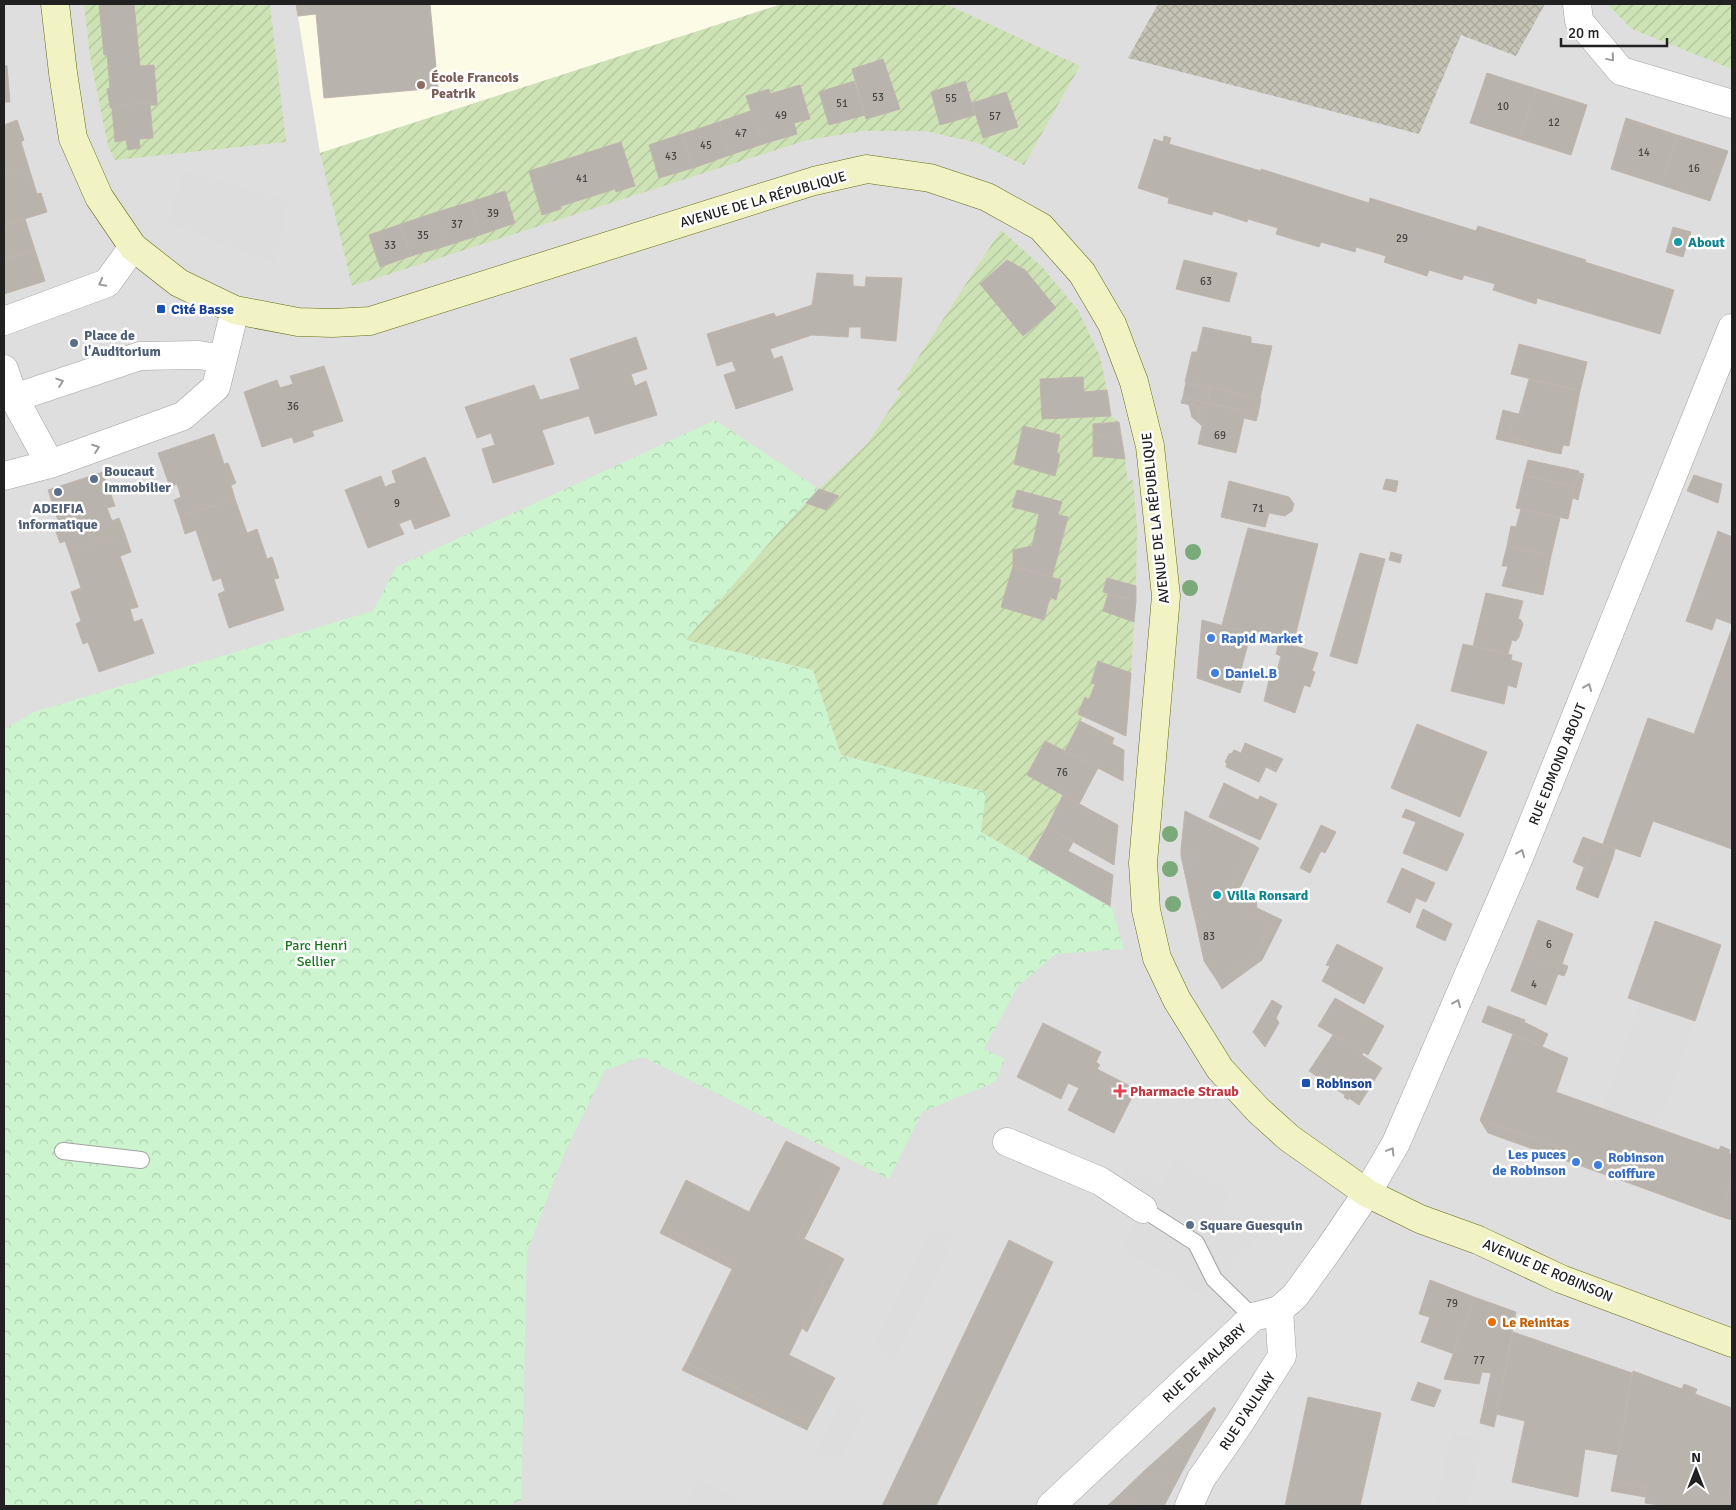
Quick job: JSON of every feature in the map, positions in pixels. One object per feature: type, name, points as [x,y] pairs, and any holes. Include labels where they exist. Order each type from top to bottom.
[{"type":"street","name":"AVENUE DE LA RÉPUBLIQUE","points":[[56,4],[63,74],[73,138],[99,197],[133,247],[179,283],[235,310],[298,322],[370,321],[814,181],[867,169],[930,178],[987,198],[1041,228],[1082,273],[1112,324],[1134,382],[1150,446],[1166,596],[1144,863],[1146,910],[1158,958],[1177,1000],[1220,1069],[1258,1110],[1289,1138],[1366,1193]]},
{"type":"street","points":[[1577,4],[1579,20],[1621,70],[1732,104]]},
{"type":"street","points":[[4,321],[107,283],[133,247]]},
{"type":"street","points":[[4,476],[50,464],[183,416],[216,387],[235,310]]},
{"type":"street","name":"RUE EDMOND ABOUT","points":[[1366,1193],[1396,1143],[1518,860],[1732,328]]},
{"type":"street","points":[[14,398],[140,356],[199,355],[223,359]]},
{"type":"street","points":[[4,370],[14,398],[50,464]]},
{"type":"street","points":[[1007,1142],[1100,1181],[1144,1209]]},
{"type":"street","name":"RUE DE MALABRY","points":[[1050,1506],[1253,1318],[1280,1310],[1295,1296],[1366,1193]]},
{"type":"street","name":"AVENUE DE ROBINSON","points":[[1366,1193],[1420,1219],[1478,1240],[1561,1279],[1732,1342]]},
{"type":"street","name":"RUE D'AULNAY","points":[[1189,1506],[1201,1478],[1239,1424],[1282,1356],[1280,1310]]},
{"type":"lane","points":[[63,1151],[141,1160]]},
{"type":"lane","points":[[1144,1209],[1196,1243],[1214,1279],[1253,1318]]},
{"type":"shaded area","points":[[4,4],[1732,4],[1732,1506],[4,1506]]},
{"type":"shaded area","name":"École Francois Peatrik","points":[[296,4],[782,4],[320,153]]},
{"type":"shaded area","points":[[1158,4],[1545,4],[1516,56],[1461,35],[1419,134],[1128,58]]},
{"type":"shaded area","points":[[185,171],[288,200],[276,264],[167,222]]},
{"type":"shaded area","points":[[1640,1002],[1695,1021],[1658,1128],[1603,1108]]},
{"type":"shaded area","name":"Square Guesquin","points":[[1173,1158],[1233,1189],[1223,1211],[1259,1234],[1207,1298],[1123,1250],[1138,1216],[1110,1203],[1127,1168],[1161,1184]]},
{"type":"shaded area","points":[[931,1226],[954,1236],[893,1362],[874,1343]]},
{"type":"shaded area","points":[[845,1395],[867,1406],[835,1466],[814,1455]]},
{"type":"shaded area","points":[[1452,1433],[1482,1440],[1468,1506],[1436,1506]]},
{"type":"shaded area","points":[[698,1479],[755,1506],[685,1506]]},
{"type":"green space","points":[[84,4],[270,4],[286,142],[115,160],[108,146],[90,57]]},
{"type":"green space","points":[[782,4],[946,4],[1080,66],[1024,165],[978,143],[925,131],[863,131],[807,140],[352,286],[320,153]]},
{"type":"green space","points":[[1607,4],[1732,4],[1732,69],[1632,29]]},
{"type":"green space","points":[[1001,230],[1042,267],[1078,310],[1100,356],[1107,390],[1084,392],[1083,377],[1040,379],[1042,418],[1111,416],[1119,422],[1093,424],[1093,455],[1125,459],[1128,481],[1133,480],[1137,528],[1136,586],[1108,578],[1103,592],[1108,594],[1104,611],[1134,622],[1131,673],[1098,661],[1091,682],[1095,684],[1089,700],[1086,697],[1083,716],[1065,751],[1045,741],[1027,775],[1063,795],[1029,859],[981,832],[986,792],[841,755],[813,670],[686,640],[776,535],[819,489],[868,443],[901,392],[897,390]]},
{"type":"green space","name":"Parc Henri Sellier","points":[[715,420],[819,489],[776,535],[686,640],[813,670],[841,755],[987,792],[982,832],[1112,908],[1124,949],[1056,954],[1018,986],[984,1049],[1005,1059],[995,1082],[922,1112],[889,1179],[643,1057],[605,1070],[564,1154],[527,1252],[521,1501],[505,1506],[424,1506],[416,1503],[414,1506],[4,1506],[4,729],[34,712],[373,611],[396,567]]},
{"type":"building","points":[[99,4],[134,4],[140,66],[154,65],[157,102],[110,106],[107,89],[110,88],[107,55],[104,55]]},
{"type":"building","points":[[296,4],[430,4],[438,88],[324,98],[316,14],[298,16]]},
{"type":"building","points":[[883,59],[900,109],[866,119],[852,69]]},
{"type":"building","points":[[4,65],[7,66],[10,102],[4,102]]},
{"type":"building","points":[[1487,73],[1537,89],[1520,139],[1470,123]]},
{"type":"building","points":[[854,81],[865,115],[829,125],[819,92]]},
{"type":"building","points":[[965,81],[975,115],[940,125],[931,92]]},
{"type":"building","points":[[800,85],[810,119],[794,123],[797,134],[763,144],[753,110],[751,111],[746,96],[769,89],[770,94]]},
{"type":"building","points":[[1537,89],[1587,105],[1571,155],[1520,139]]},
{"type":"building","points":[[1006,92],[1018,127],[983,138],[972,103]]},
{"type":"building","points":[[157,102],[157,105],[150,105],[153,138],[139,139],[140,148],[128,150],[126,140],[115,142],[112,108],[110,106]]},
{"type":"building","points":[[753,110],[763,144],[730,155],[719,122]]},
{"type":"building","points":[[1626,118],[1677,135],[1661,185],[1611,169]]},
{"type":"building","points":[[17,120],[24,140],[21,142],[29,168],[4,175],[4,125]]},
{"type":"building","points":[[719,122],[730,155],[693,168],[682,134]]},
{"type":"building","points":[[682,134],[693,168],[659,178],[649,145]]},
{"type":"building","points":[[1677,135],[1728,151],[1710,201],[1661,185]]},
{"type":"building","points":[[1164,136],[1171,138],[1169,144],[1261,171],[1261,169],[1369,203],[1370,198],[1476,231],[1478,226],[1674,290],[1660,334],[1537,298],[1536,304],[1493,290],[1495,284],[1464,275],[1462,280],[1429,270],[1427,276],[1384,262],[1386,256],[1356,247],[1355,252],[1321,242],[1319,247],[1276,234],[1278,228],[1248,219],[1247,222],[1213,211],[1212,215],[1168,203],[1169,198],[1138,188],[1154,139],[1163,142]]},
{"type":"building","points":[[621,142],[635,186],[616,192],[615,189],[561,206],[561,209],[542,215],[529,171]]},
{"type":"building","points":[[29,168],[37,194],[41,193],[47,212],[4,225],[4,175]]},
{"type":"building","points":[[505,191],[515,223],[480,235],[470,202]]},
{"type":"building","points":[[470,202],[480,235],[446,246],[434,213]]},
{"type":"building","points":[[434,213],[446,246],[411,256],[401,224]]},
{"type":"building","points":[[25,219],[35,250],[4,259],[4,225]]},
{"type":"building","points":[[401,224],[411,256],[380,267],[369,235]]},
{"type":"building","name":"About","points":[[1673,227],[1691,232],[1683,257],[1666,252]]},
{"type":"building","points":[[35,250],[45,281],[4,294],[4,259]]},
{"type":"building","points":[[1007,260],[1025,270],[1056,308],[1023,336],[980,284]]},
{"type":"building","points":[[1184,260],[1237,273],[1229,302],[1176,289]]},
{"type":"building","points":[[817,273],[853,275],[853,286],[865,287],[866,277],[902,278],[896,341],[861,338],[861,327],[849,327],[848,337],[812,335],[770,349],[774,359],[782,356],[793,390],[736,409],[724,375],[736,371],[732,361],[717,366],[707,334],[774,313],[776,317],[812,305]]},
{"type":"building","points":[[1203,327],[1251,337],[1251,343],[1272,346],[1260,399],[1185,382],[1192,352],[1197,352]]},
{"type":"building","points":[[636,337],[647,369],[631,374],[635,386],[646,381],[657,415],[595,434],[589,416],[542,430],[554,464],[493,483],[482,449],[495,445],[491,433],[477,438],[465,407],[534,385],[540,400],[580,389],[570,359]]},
{"type":"building","points":[[1519,344],[1587,362],[1580,391],[1511,374]]},
{"type":"building","points":[[324,366],[343,421],[312,431],[314,436],[294,443],[292,437],[262,447],[244,392],[277,380],[280,388],[293,384],[290,376]]},
{"type":"building","points":[[1083,377],[1084,392],[1107,390],[1111,416],[1042,419],[1040,379]]},
{"type":"building","points":[[1529,379],[1580,391],[1569,446],[1558,444],[1556,453],[1528,446],[1529,442],[1508,437],[1514,413],[1519,414]]},
{"type":"building","points":[[1186,382],[1209,387],[1207,403],[1183,397]]},
{"type":"building","points":[[1209,387],[1261,399],[1258,414],[1207,403]]},
{"type":"building","points":[[1183,397],[1202,402],[1201,407],[1181,403]]},
{"type":"building","points":[[1202,402],[1258,414],[1256,421],[1244,418],[1236,453],[1198,444],[1203,422],[1197,421]]},
{"type":"building","points":[[1189,405],[1201,407],[1197,421],[1203,422],[1202,426],[1192,417]]},
{"type":"building","points":[[1503,410],[1514,413],[1508,437],[1529,442],[1528,446],[1548,451],[1496,439]]},
{"type":"building","points":[[1119,422],[1122,441],[1093,434],[1093,424]]},
{"type":"building","points":[[1023,426],[1060,435],[1057,453],[1060,455],[1055,476],[1014,464]]},
{"type":"building","points":[[214,434],[224,464],[228,463],[236,483],[231,485],[235,499],[180,517],[174,500],[181,497],[177,484],[170,487],[158,453]]},
{"type":"building","points":[[1093,434],[1122,441],[1125,459],[1093,456]]},
{"type":"building","points":[[1558,444],[1563,445],[1561,454],[1556,453]]},
{"type":"building","points":[[425,457],[450,516],[415,529],[411,519],[399,524],[404,534],[368,548],[345,490],[381,476],[385,487],[396,483],[392,471]]},
{"type":"building","points":[[1528,460],[1579,471],[1575,487],[1524,475]]},
{"type":"building","points":[[103,472],[115,506],[107,508],[112,521],[119,518],[125,534],[69,552],[65,541],[60,543],[53,523],[58,521],[48,490]]},
{"type":"building","points":[[1579,473],[1584,474],[1581,487],[1575,487]]},
{"type":"building","points":[[1524,475],[1575,487],[1568,519],[1516,508]]},
{"type":"building","points":[[1694,475],[1722,484],[1718,503],[1687,491]]},
{"type":"building","points":[[1386,479],[1398,481],[1396,492],[1383,489]]},
{"type":"building","points":[[1229,481],[1289,497],[1294,504],[1292,511],[1285,516],[1269,513],[1265,527],[1221,517]]},
{"type":"building","points":[[1575,487],[1581,487],[1578,500],[1573,498]]},
{"type":"building","points":[[819,489],[839,496],[826,510],[806,503]]},
{"type":"building","points":[[1017,490],[1062,502],[1058,515],[1068,517],[1052,577],[1013,566],[1013,550],[1032,546],[1039,514],[1012,507]]},
{"type":"building","points":[[235,499],[247,533],[257,529],[267,559],[272,557],[279,578],[274,579],[284,610],[229,628],[218,594],[225,591],[221,578],[213,581],[196,530],[185,534],[180,517]]},
{"type":"building","points":[[1521,509],[1560,518],[1551,556],[1507,546],[1511,526],[1516,527]]},
{"type":"building","points":[[1248,528],[1318,544],[1293,645],[1222,625]]},
{"type":"building","points":[[1718,531],[1732,537],[1732,624],[1716,618],[1712,630],[1686,621]]},
{"type":"building","points":[[125,534],[131,552],[120,556],[138,607],[130,609],[134,622],[142,619],[154,653],[99,672],[88,642],[83,644],[76,624],[81,621],[71,592],[81,588],[69,552]]},
{"type":"building","points":[[1507,546],[1551,556],[1543,595],[1502,586],[1508,566],[1502,566]]},
{"type":"building","points":[[1391,552],[1402,555],[1400,563],[1389,560]]},
{"type":"building","points":[[1360,553],[1385,559],[1357,664],[1330,656]]},
{"type":"building","points":[[1013,566],[1061,580],[1056,600],[1050,597],[1044,620],[1001,607]]},
{"type":"building","points":[[1107,578],[1136,586],[1136,601],[1103,592]]},
{"type":"building","points":[[1486,593],[1523,601],[1518,619],[1523,624],[1519,637],[1516,641],[1512,640],[1508,654],[1473,646]]},
{"type":"building","points":[[1108,594],[1136,601],[1134,622],[1103,611]]},
{"type":"building","points":[[1202,620],[1261,636],[1259,642],[1249,640],[1241,670],[1246,673],[1240,693],[1197,678]]},
{"type":"building","points":[[1732,628],[1732,849],[1653,821],[1640,857],[1603,844],[1648,718],[1694,734]]},
{"type":"building","points":[[1279,641],[1318,653],[1312,671],[1315,672],[1310,687],[1304,685],[1295,713],[1264,701],[1270,676],[1275,678],[1281,656],[1276,654]]},
{"type":"building","points":[[1463,644],[1512,655],[1511,660],[1522,663],[1516,688],[1508,685],[1504,704],[1451,691]]},
{"type":"building","points":[[1098,661],[1131,673],[1126,736],[1078,714],[1085,697],[1089,700],[1095,684],[1091,683]]},
{"type":"building","points":[[1080,721],[1114,738],[1112,744],[1124,750],[1123,781],[1065,751]]},
{"type":"building","points":[[1417,724],[1487,752],[1460,817],[1391,788]]},
{"type":"building","points":[[1045,741],[1098,768],[1079,804],[1027,775]]},
{"type":"building","points":[[1245,743],[1283,759],[1276,772],[1266,767],[1259,782],[1226,767],[1227,764],[1225,762],[1229,754],[1234,750],[1241,753]]},
{"type":"building","points":[[1224,783],[1258,800],[1260,796],[1277,804],[1260,840],[1209,817]]},
{"type":"building","points":[[1063,795],[1118,825],[1114,865],[1047,827]]},
{"type":"building","points":[[1406,809],[1464,834],[1447,871],[1403,853],[1416,822],[1402,817]]},
{"type":"building","name":"Villa Ronsard","points":[[1185,811],[1252,844],[1231,888],[1250,898],[1244,911],[1271,924],[1256,954],[1218,982],[1204,961],[1196,923],[1201,912],[1192,907],[1185,874],[1194,856],[1181,849]]},
{"type":"building","points":[[1321,825],[1336,832],[1325,853],[1311,846]]},
{"type":"building","points":[[1047,827],[1073,842],[1068,851],[1113,875],[1110,906],[1029,859]]},
{"type":"building","points":[[1583,837],[1615,849],[1613,857],[1591,849],[1584,867],[1573,862]]},
{"type":"building","points":[[1252,844],[1259,848],[1238,892],[1231,888]]},
{"type":"building","points":[[1311,846],[1321,851],[1310,873],[1300,868]]},
{"type":"building","points":[[1181,849],[1194,856],[1185,874],[1181,856]]},
{"type":"building","points":[[1591,849],[1613,857],[1598,898],[1576,889]]},
{"type":"building","points":[[1402,868],[1435,883],[1426,902],[1416,898],[1410,913],[1387,902]]},
{"type":"building","points":[[1250,898],[1256,900],[1257,908],[1282,920],[1262,960],[1222,989],[1218,982],[1256,954],[1271,924],[1244,911]]},
{"type":"building","points":[[1192,907],[1201,912],[1196,923]]},
{"type":"building","points":[[1423,909],[1452,924],[1445,941],[1416,927]]},
{"type":"building","points":[[1538,920],[1573,934],[1562,964],[1568,966],[1566,972],[1525,955]]},
{"type":"building","points":[[1655,921],[1721,945],[1695,1021],[1628,998]]},
{"type":"building","points":[[1337,944],[1383,968],[1364,1004],[1322,981],[1330,966],[1326,965]]},
{"type":"building","points":[[1525,955],[1566,972],[1564,976],[1558,974],[1546,1005],[1511,991]]},
{"type":"building","points":[[1335,998],[1384,1026],[1368,1055],[1318,1026]]},
{"type":"building","points":[[1272,1000],[1282,1006],[1276,1018],[1279,1023],[1265,1047],[1253,1032]]},
{"type":"building","points":[[1488,1006],[1525,1020],[1524,1022],[1548,1034],[1542,1047],[1482,1022]]},
{"type":"building","points":[[1043,1023],[1101,1052],[1096,1062],[1100,1065],[1097,1069],[1136,1089],[1114,1133],[1068,1110],[1079,1088],[1068,1083],[1061,1099],[1017,1077]]},
{"type":"building","points":[[1513,1034],[1568,1058],[1556,1092],[1719,1150],[1721,1146],[1730,1150],[1729,1153],[1732,1154],[1732,1179],[1719,1216],[1629,1183],[1632,1173],[1480,1120]]},
{"type":"building","points":[[1333,1035],[1363,1052],[1362,1055],[1382,1068],[1359,1105],[1349,1098],[1348,1100],[1344,1097],[1345,1095],[1309,1071]]},
{"type":"building","points":[[1480,1120],[1632,1173],[1629,1183],[1488,1133]]},
{"type":"building","points":[[786,1141],[835,1165],[798,1236],[837,1255],[789,1355],[835,1378],[810,1424],[686,1363],[735,1263],[663,1227],[686,1180],[749,1212]]},
{"type":"building","points":[[835,1165],[840,1168],[804,1239],[798,1236]]},
{"type":"building","points":[[1732,1179],[1732,1220],[1719,1216]]},
{"type":"building","points":[[663,1227],[735,1263],[732,1269],[660,1233]]},
{"type":"building","points":[[1009,1240],[1053,1262],[936,1506],[882,1506]]},
{"type":"building","points":[[837,1255],[844,1259],[807,1332],[802,1328]]},
{"type":"building","points":[[1430,1280],[1474,1297],[1454,1354],[1421,1342],[1430,1317],[1419,1314]]},
{"type":"building","points":[[1474,1297],[1516,1312],[1494,1427],[1480,1423],[1491,1373],[1482,1372],[1479,1384],[1444,1379]]},
{"type":"building","points":[[1513,1332],[1632,1373],[1618,1455],[1585,1449],[1578,1497],[1512,1482],[1525,1421],[1496,1414]]},
{"type":"building","points":[[686,1363],[810,1424],[807,1430],[682,1370]]},
{"type":"building","points":[[1633,1371],[1682,1389],[1684,1384],[1697,1389],[1695,1394],[1732,1408],[1732,1477],[1727,1506],[1666,1506],[1645,1503],[1647,1487],[1613,1481]]},
{"type":"building","points":[[1418,1382],[1441,1390],[1434,1407],[1411,1400]]},
{"type":"building","points":[[1308,1397],[1381,1413],[1360,1506],[1285,1506]]},
{"type":"building","points":[[1214,1407],[1216,1409],[1192,1453],[1173,1445]]},
{"type":"building","points":[[1173,1445],[1192,1453],[1175,1485],[1144,1471]]},
{"type":"building","points":[[1144,1471],[1175,1485],[1164,1506],[1141,1506],[1117,1497]]},
{"type":"building","points":[[1613,1481],[1647,1487],[1645,1497],[1611,1491]]},
{"type":"building","points":[[1731,1484],[1732,1506],[1727,1506]]},
{"type":"building","points":[[1117,1497],[1141,1506],[1107,1506]]},
{"type":"place","name":"École Francois Peatrik","points":[[421,85]]},
{"type":"place","name":"About","points":[[1678,242]]},
{"type":"place","name":"Cité Basse","points":[[161,309]]},
{"type":"place","name":"Place de l'Auditorium","points":[[74,343]]},
{"type":"place","name":"Boucaut Immobilier","points":[[94,479]]},
{"type":"place","name":"ADEIFIA informatique","points":[[58,492]]},
{"type":"place","name":"Rapid Market","points":[[1211,638]]},
{"type":"place","name":"Daniel.B","points":[[1215,673]]},
{"type":"place","name":"Villa Ronsard","points":[[1217,895]]},
{"type":"place","name":"Robinson","points":[[1306,1083]]},
{"type":"place","name":"Pharmacie Straub","points":[[1120,1091]]},
{"type":"place","name":"Les puces de Robinson","points":[[1576,1162]]},
{"type":"place","name":"Robinson coiffure","points":[[1598,1165]]},
{"type":"place","name":"Square Guesquin","points":[[1190,1225]]},
{"type":"place","name":"Le Reinitas","points":[[1492,1322]]}]
